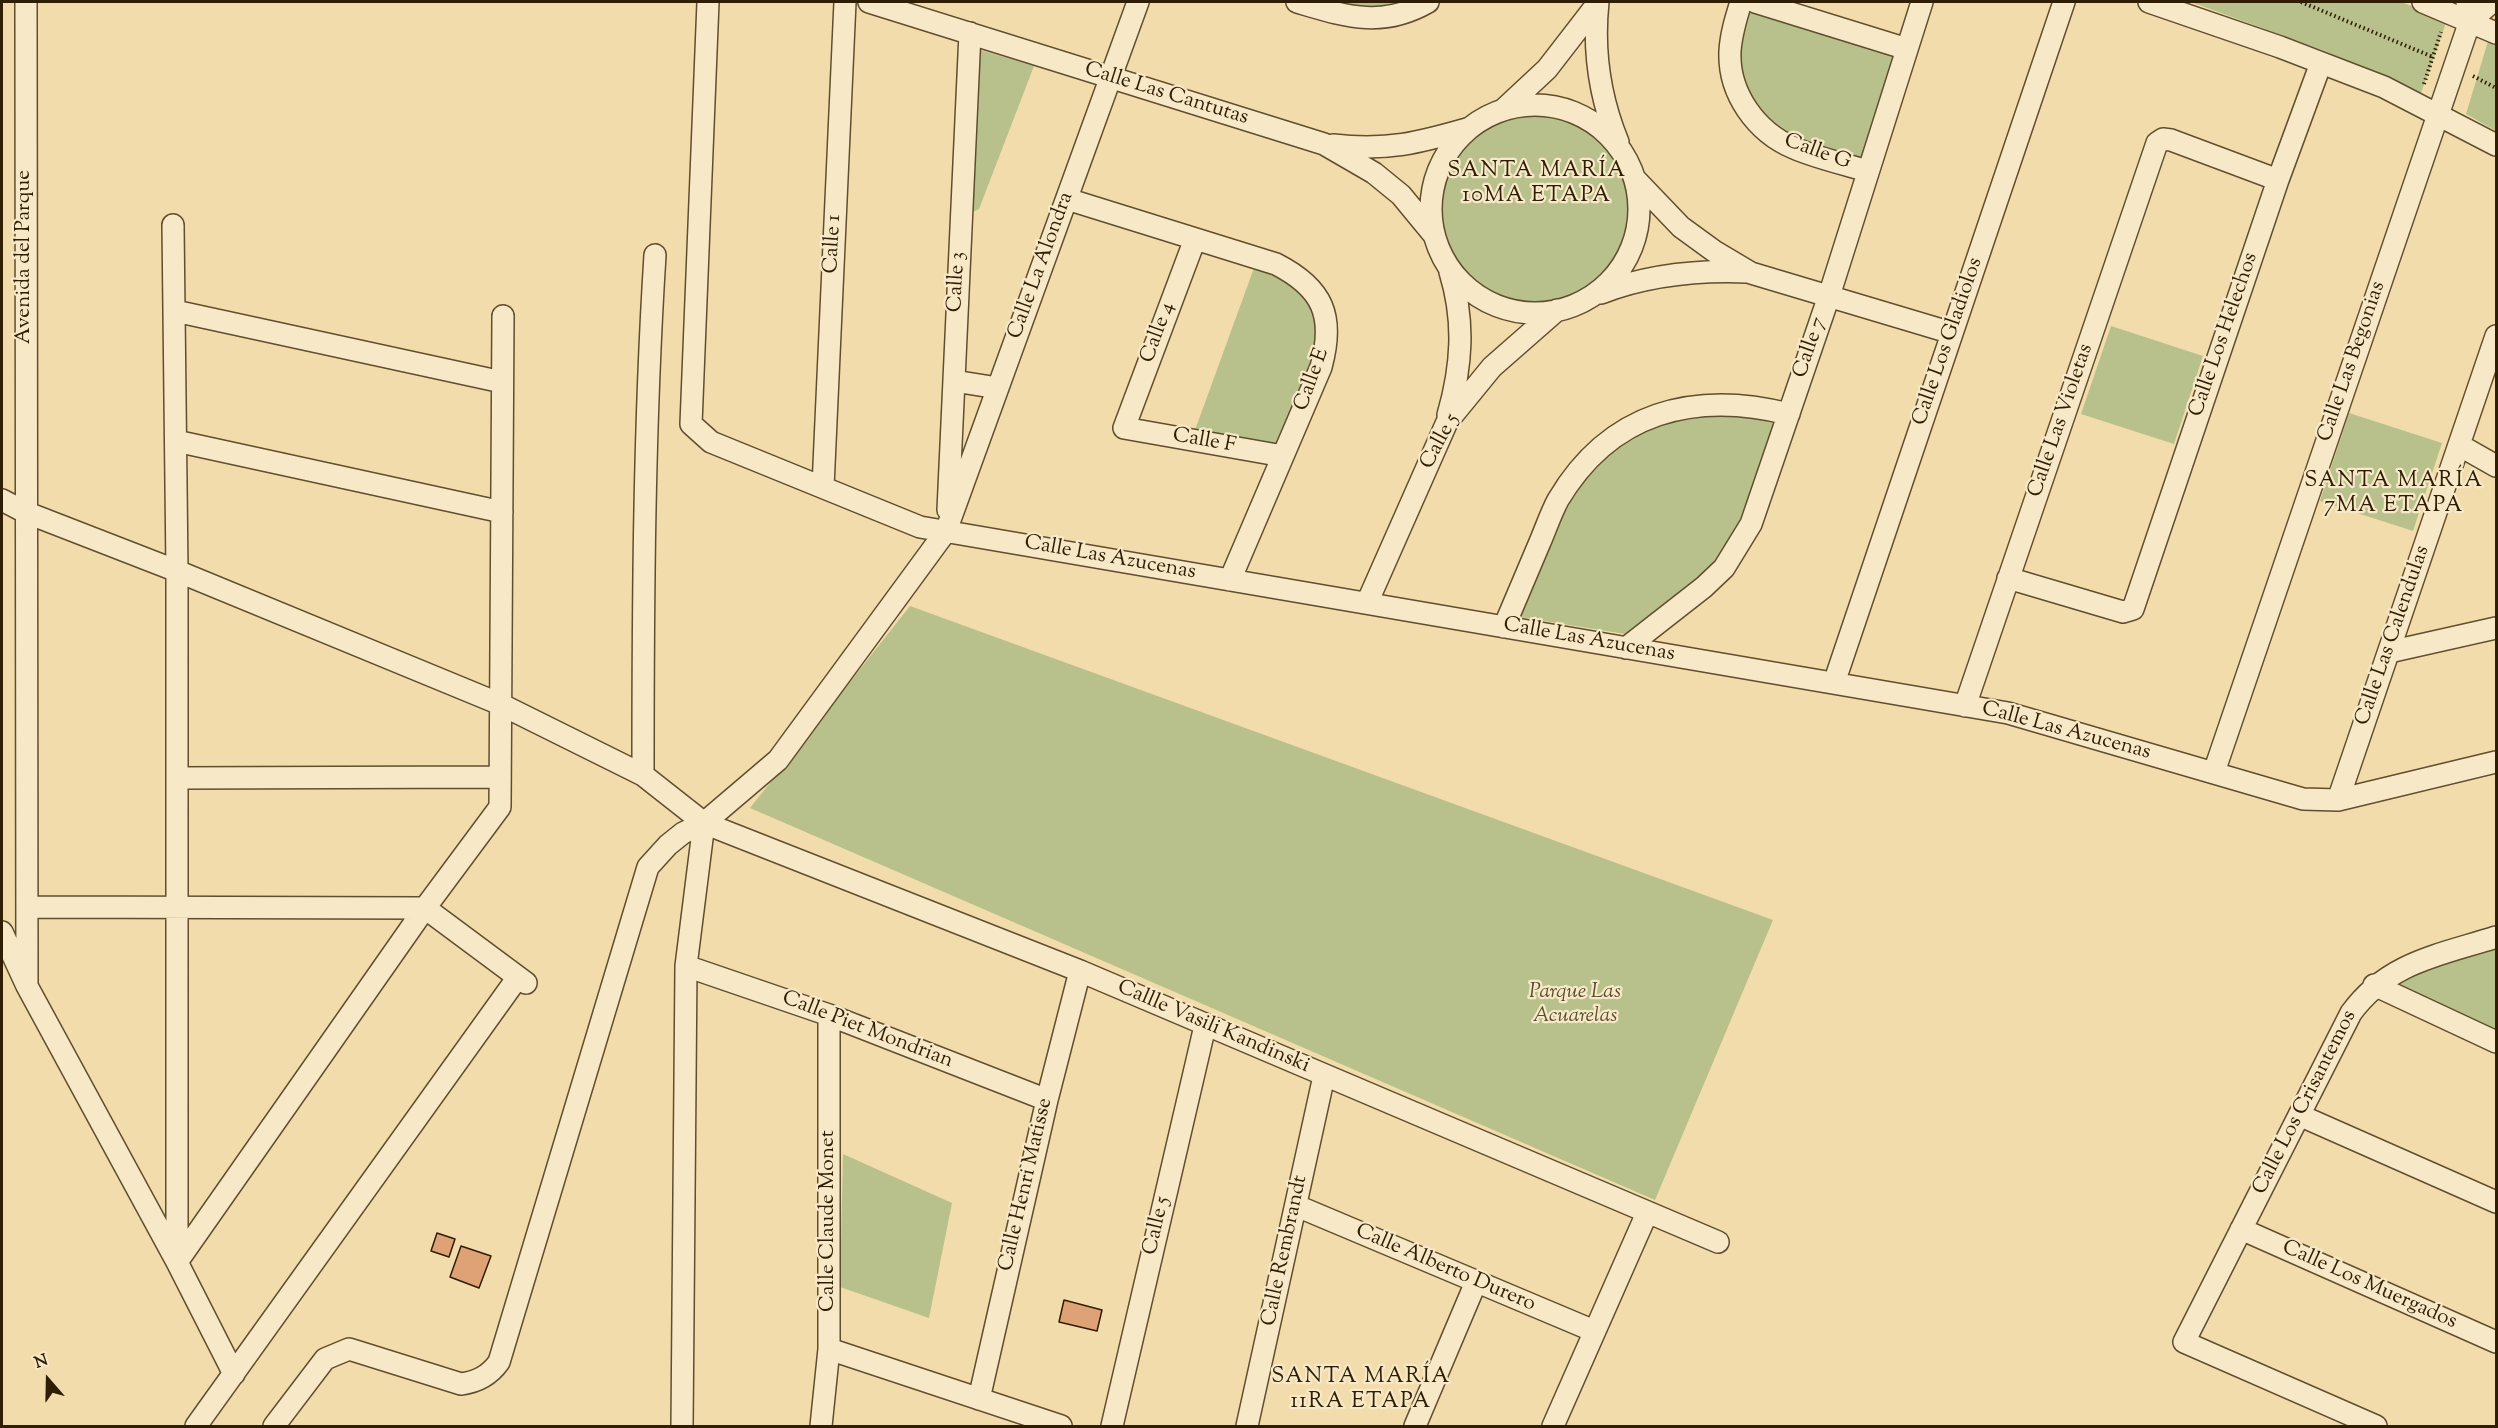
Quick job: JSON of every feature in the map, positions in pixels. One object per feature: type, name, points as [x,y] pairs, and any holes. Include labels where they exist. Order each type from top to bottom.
[{"type":"street","name":"Avenida del Parque","points":[[26,2],[27,986]]},
{"type":"street","name":"Calle Las Azucenas","points":[[708,2],[691,424],[711,441],[920,527],[2008,713],[2303,799],[2338,800],[2496,762]]},
{"type":"street","name":"Calle 1","points":[[823,488],[845,2]]},
{"type":"street","name":"Calle Las Cantutas","points":[[869,2],[1324,144],[1374,173],[1401,195],[1435,236]]},
{"type":"street","name":"Calle La Alondra","points":[[274,1426],[325,1359],[349,1349],[461,1384],[480,1380],[499,1362],[648,867],[668,845],[683,833],[704,824],[778,760],[946,531],[1138,2]]},
{"type":"street","points":[[1297,2],[1348,17],[1367,19],[1402,14],[1428,2]]},
{"type":"street","points":[[1324,144],[1366,148],[1407,145],[1472,128],[1502,111],[1547,69],[1598,2]]},
{"type":"street","points":[[1589,298],[1615,276],[1632,246],[1639,213],[1635,179],[1611,126],[1601,87],[1598,2]]},
{"type":"street","name":"Calle G","points":[[1742,2],[1732,36],[1732,70],[1743,104],[1753,118],[1766,131],[1796,149],[1868,171]]},
{"type":"street","points":[[1755,2],[1907,49]]},
{"type":"street","name":"Calle 7","points":[[1626,648],[1704,587],[1724,568],[1751,524],[1829,296],[1922,2]]},
{"type":"street","name":"Calle Los Gladiolos","points":[[1834,683],[2064,2]]},
{"type":"street","points":[[2149,2],[2384,87],[2496,145]]},
{"type":"street","points":[[2423,2],[2468,11],[2496,33]]},
{"type":"street","points":[[2468,11],[2492,2]]},
{"type":"street","name":"Calle Las Begonias","points":[[2214,772],[2438,115],[2468,11]]},
{"type":"street","name":"Calle 3","points":[[946,531],[970,33]]},
{"type":"street","name":"Calle Los Helechos","points":[[2008,578],[2123,612],[2133,609],[2278,180],[2321,63]]},
{"type":"street","points":[[1502,111],[1535,106],[1568,111],[1597,126],[1621,149]]},
{"type":"street","points":[[1447,422],[1456,387],[1461,352],[1461,318],[1449,267],[1435,236],[1432,201],[1440,168],[1448,153],[1472,128]]},
{"type":"street","name":"Calle Las Violetas","points":[[1965,706],[2157,143],[2163,139],[2171,140],[2278,180]]},
{"type":"street","points":[[1635,179],[1681,227],[1714,252],[1751,273]]},
{"type":"street","name":"Calle E","points":[[1067,199],[1276,264],[1297,275],[1315,294],[1326,317],[1328,342],[1322,367],[1230,580]]},
{"type":"street","points":[[173,225],[178,778],[177,1262]]},
{"type":"street","name":"Calle 4","points":[[1124,428],[1195,239]]},
{"type":"street","points":[[643,775],[643,544],[648,369],[655,255]]},
{"type":"street","points":[[1449,267],[1473,292],[1504,309],[1522,312],[1557,310],[1621,286],[1671,274],[1723,271],[1751,273],[1952,333]]},
{"type":"street","name":"Calle 5","points":[[1367,603],[1447,422],[1492,367],[1557,310]]},
{"type":"street","points":[[175,311],[502,382]]},
{"type":"street","points":[[177,1262],[425,908],[500,807],[503,316]]},
{"type":"street","name":"Calle Las Calendulas","points":[[2338,800],[2496,336]]},
{"type":"street","points":[[954,381],[998,388]]},
{"type":"street","points":[[1504,627],[1557,502],[1574,476],[1594,454],[1617,435],[1654,416],[1705,404],[1736,404],[1789,414]]},
{"type":"street","name":"Calle F","points":[[1124,428],[1283,456]]},
{"type":"street","points":[[176,441],[502,512]]},
{"type":"street","points":[[2459,445],[2496,466]]},
{"type":"street","name":"Callle Vasili Kandinski","points":[[2,500],[25,512],[177,571],[500,704],[643,775],[704,824],[1080,971],[1718,1242]]},
{"type":"street","points":[[2389,652],[2496,628]]},
{"type":"street","points":[[178,778],[500,777]]},
{"type":"street","points":[[682,1426],[687,966],[704,824]]},
{"type":"street","points":[[27,907],[425,908],[522,980],[196,1426]]},
{"type":"street","points":[[2,932],[27,986],[177,1262],[234,1374]]},
{"type":"street","name":"Calle Los Crisantemos","points":[[2376,1426],[2184,1342],[2351,1013],[2374,985],[2394,972],[2428,958],[2496,937]]},
{"type":"street","name":"Calle Piet Mondrian","points":[[687,966],[829,1015],[1047,1100]]},
{"type":"street","name":"Calle Henri Matisse","points":[[979,1399],[1047,1100],[1080,971]]},
{"type":"street","points":[[2374,985],[2496,1042]]},
{"type":"street","name":"Calle Claude Monet","points":[[821,1426],[829,1349],[829,1015]]},
{"type":"street","name":"Calle 5","points":[[1112,1426],[1205,1026]]},
{"type":"street","name":"Calle Rembrandt","points":[[1247,1426],[1324,1076]]},
{"type":"street","points":[[2299,1115],[2496,1202]]},
{"type":"street","name":"Calle Alberto Durero","points":[[1297,1206],[1594,1331]]},
{"type":"street","points":[[1553,1426],[1647,1213]]},
{"type":"street","name":"Calle Los Muergados","points":[[2241,1230],[2496,1342]]},
{"type":"street","points":[[1415,1426],[1476,1282]]},
{"type":"street","points":[[829,1349],[1061,1426]]},
{"type":"path","points":[[2301,2],[2433,57]]},
{"type":"path","points":[[2423,86],[2442,29]]},
{"type":"path","points":[[2473,76],[2496,88]]},
{"type":"green space","points":[[1332,2],[1409,2],[1370,9]]},
{"type":"green space","points":[[2191,2],[2401,2],[2447,20],[2421,93],[2325,51]]},
{"type":"green space","points":[[1750,9],[1895,56],[1863,159],[1793,138],[1775,128],[1763,114],[1747,89],[1740,63],[1742,37]]},
{"type":"green space","points":[[2489,38],[2496,42],[2496,131],[2466,114]]},
{"type":"green space","points":[[980,50],[1034,66],[979,209],[973,212]]},
{"type":"green space","points":[[1535,116],[1571,123],[1595,137],[1608,150],[1622,174],[1629,210],[1622,246],[1608,270],[1595,283],[1571,297],[1535,304],[1499,297],[1475,283],[1462,270],[1448,246],[1441,210],[1448,174],[1462,150],[1475,137],[1499,123]]},
{"type":"green space","points":[[1254,268],[1286,280],[1310,303],[1318,325],[1317,352],[1278,447],[1195,430]]},
{"type":"green space","points":[[2111,326],[2203,356],[2174,444],[2081,414]]},
{"type":"green space","points":[[1728,412],[1775,421],[1740,520],[1723,550],[1703,572],[1625,634],[1520,617],[1548,548],[1570,503],[1583,482],[1599,463],[1616,447],[1650,429],[1687,417]]},
{"type":"green space","points":[[2349,413],[2442,443],[2413,531],[2320,501]]},
{"type":"green space","name":"Parque Las Acuarelas","points":[[910,606],[1773,920],[1655,1200],[750,808]]},
{"type":"green space","points":[[2496,948],[2496,1031],[2394,982]]},
{"type":"green space","points":[[843,1154],[952,1203],[929,1318],[840,1287]]},
{"type":"building","points":[[437,1233],[455,1239],[449,1257],[431,1251]]},
{"type":"building","points":[[461,1246],[491,1256],[479,1288],[450,1277]]},
{"type":"building","points":[[1064,1300],[1102,1310],[1097,1331],[1059,1322]]},
{"type":"district","name":"SANTA MARÍA 10MA ETAPA","points":[[1537,184]]},
{"type":"district","name":"SANTA MARÍA 7MA ETAPA","points":[[2394,494]]},
{"type":"district","name":"SANTA MARÍA 11RA ETAPA","points":[[1361,1390]]}]
